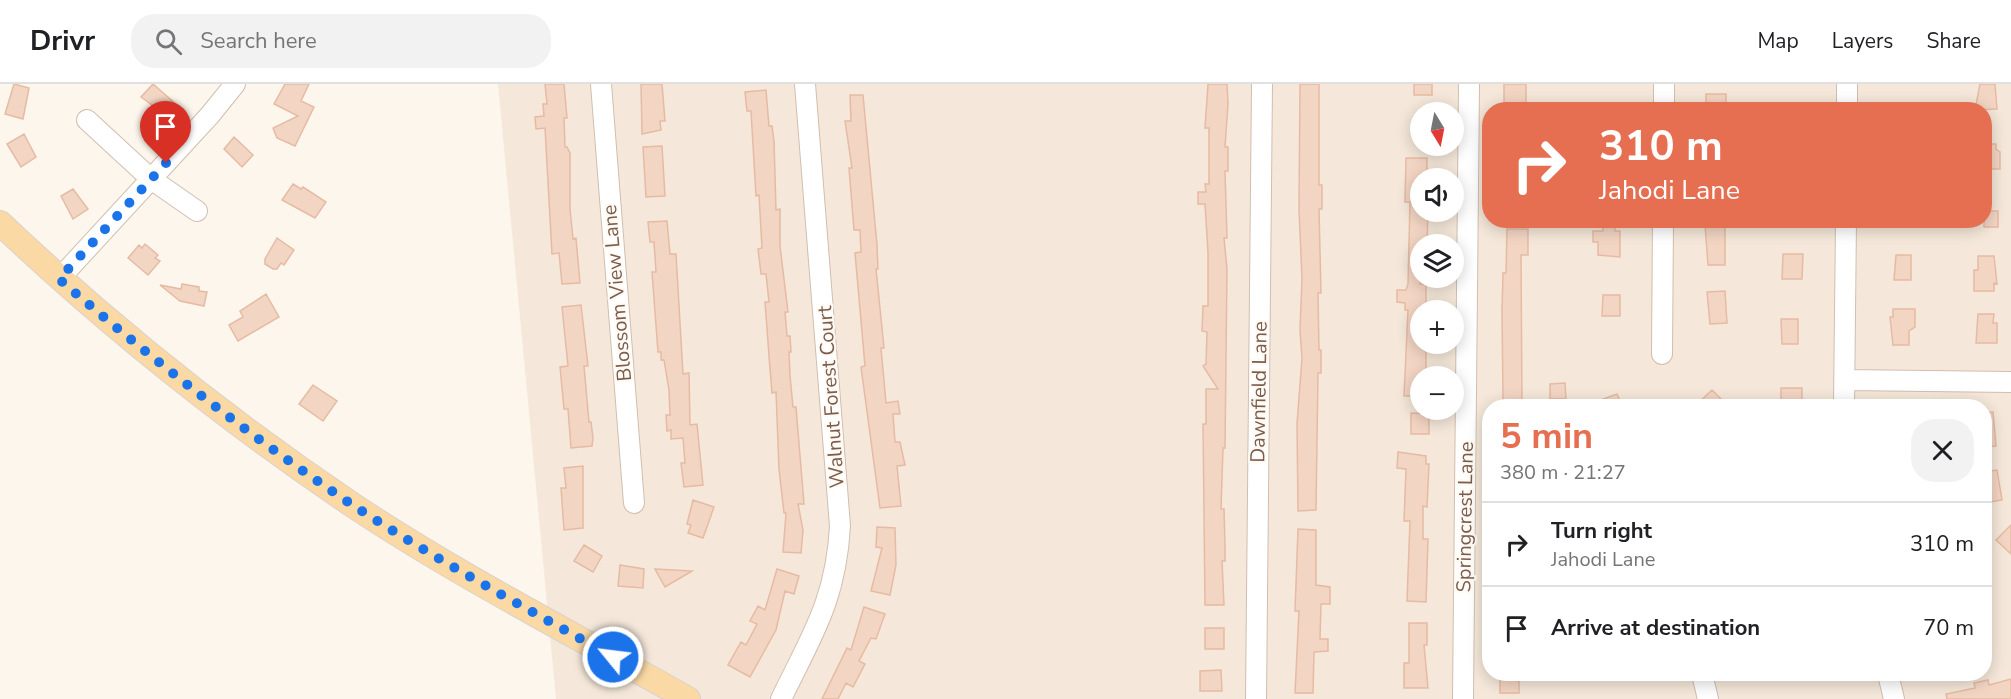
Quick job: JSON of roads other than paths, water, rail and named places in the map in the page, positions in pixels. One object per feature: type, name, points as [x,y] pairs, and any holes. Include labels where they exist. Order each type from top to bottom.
[{"type":"main road","points":[[0,223],[59,279],[200,395],[355,506],[469,576],[688,699]]},
{"type":"street","points":[[59,279],[210,115],[235,84]]},
{"type":"street","name":"Blossom View Lane","points":[[601,84],[634,502]]},
{"type":"street","name":"Walnut Forest Court","points":[[781,699],[827,604],[839,551],[840,526],[805,84]]},
{"type":"street","name":"Dawnfield Lane","points":[[1256,699],[1262,84]]},
{"type":"street","name":"Springcrest Lane","points":[[1463,699],[1469,84]]},
{"type":"street","points":[[1664,84],[1664,102]]},
{"type":"street","points":[[1847,84],[1847,102]]},
{"type":"street","points":[[87,120],[151,179],[197,211]]},
{"type":"street","points":[[1662,354],[1663,228]]},
{"type":"street","points":[[1844,399],[1846,228]]},
{"type":"street","points":[[1845,380],[2011,382]]},
{"type":"street","points":[[1704,681],[1708,699]]},
{"type":"street","points":[[1890,681],[1894,699]]}]
